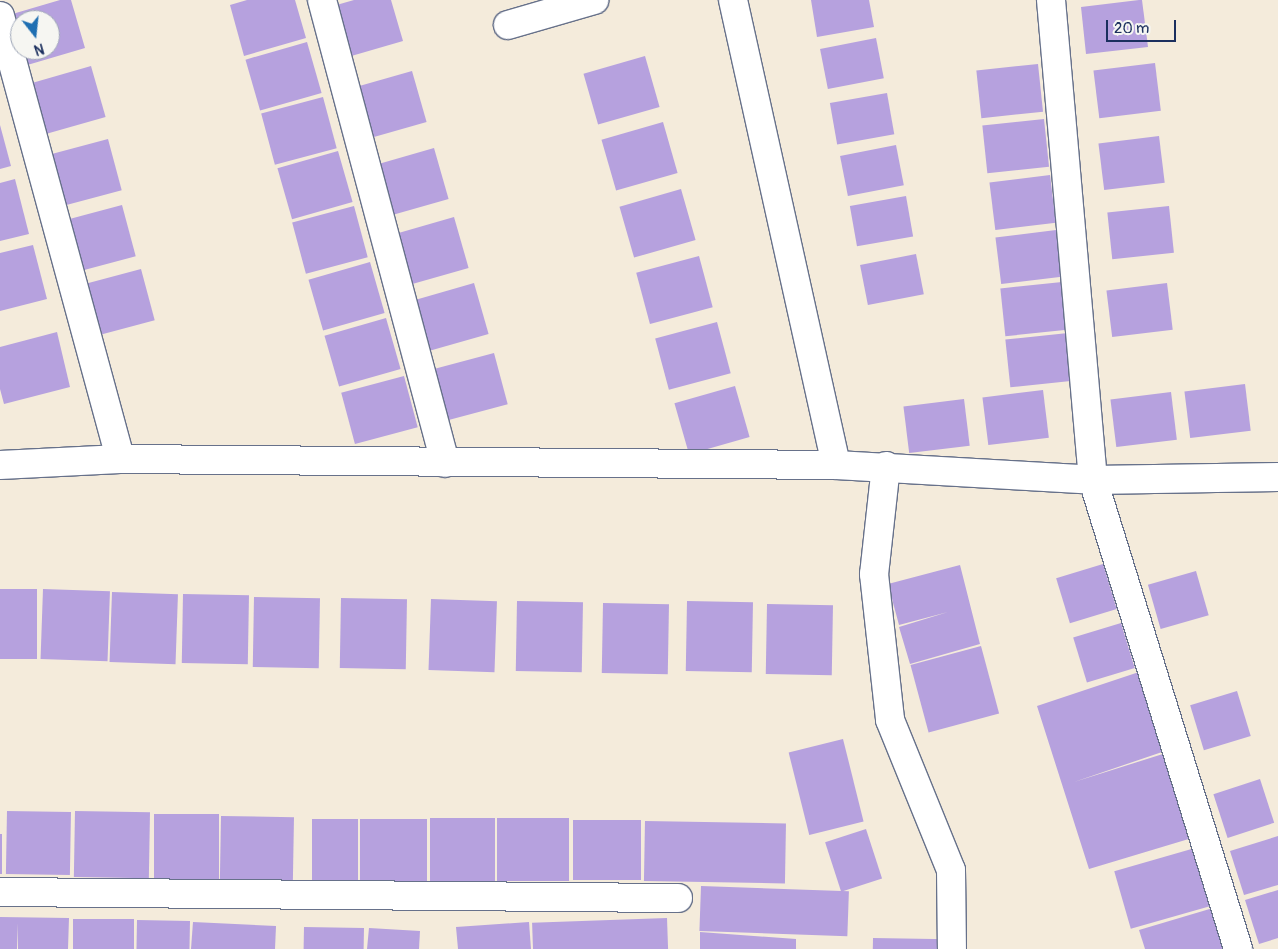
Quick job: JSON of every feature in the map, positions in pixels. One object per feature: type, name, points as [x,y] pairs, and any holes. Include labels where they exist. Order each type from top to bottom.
[{"type":"street","points":[[322,0],[444,463]]},
{"type":"street","points":[[508,25],[594,0]]},
{"type":"street","points":[[734,0],[836,465]]},
{"type":"street","points":[[1051,0],[1093,480],[1238,949]]},
{"type":"street","points":[[0,16],[120,458]]},
{"type":"street","points":[[0,465],[120,458],[444,463],[886,466],[1093,480],[1278,477]]},
{"type":"street","points":[[886,466],[874,574],[890,720],[951,870],[952,949]]},
{"type":"street","points":[[0,892],[678,898]]},
{"type":"building","points":[[60,0],[71,0],[85,48],[60,55],[60,10],[26,10]]},
{"type":"building","points":[[247,0],[295,0],[306,38],[244,56],[230,5]]},
{"type":"building","points":[[354,0],[391,0],[403,41],[341,59],[326,8]]},
{"type":"building","points":[[811,0],[869,0],[874,27],[817,37]]},
{"type":"building","points":[[1142,0],[1148,47],[1086,54],[1081,7]]},
{"type":"building","points":[[876,38],[884,78],[828,89],[820,49]]},
{"type":"building","points":[[307,42],[322,93],[260,111],[245,60]]},
{"type":"building","points":[[645,56],[660,107],[598,125],[583,74]]},
{"type":"building","points":[[22,60],[44,60],[24,66]]},
{"type":"building","points":[[1155,63],[1161,111],[1099,118],[1093,71]]},
{"type":"building","points":[[1038,64],[1043,112],[981,118],[976,70]]},
{"type":"building","points":[[91,66],[106,117],[43,135],[29,84]]},
{"type":"building","points":[[412,71],[427,122],[366,139],[351,88]]},
{"type":"building","points":[[887,93],[894,134],[837,144],[830,103]]},
{"type":"building","points":[[323,97],[337,148],[275,165],[261,114]]},
{"type":"building","points":[[1044,119],[1049,167],[987,173],[982,125]]},
{"type":"building","points":[[663,122],[678,173],[616,191],[601,140]]},
{"type":"building","points":[[0,125],[11,166],[0,169]]},
{"type":"building","points":[[1159,136],[1165,183],[1104,190],[1098,143]]},
{"type":"building","points":[[108,139],[122,190],[59,207],[45,156]]},
{"type":"building","points":[[896,145],[904,185],[848,196],[840,156]]},
{"type":"building","points":[[434,148],[449,199],[387,217],[372,166]]},
{"type":"building","points":[[338,151],[353,202],[292,219],[277,168]]},
{"type":"building","points":[[1050,175],[1056,223],[995,230],[989,182]]},
{"type":"building","points":[[15,179],[29,234],[0,241],[0,183]]},
{"type":"building","points":[[681,189],[696,240],[634,258],[619,207]]},
{"type":"building","points":[[906,196],[913,236],[857,246],[850,206]]},
{"type":"building","points":[[122,205],[136,256],[74,273],[60,222]]},
{"type":"building","points":[[354,206],[368,257],[306,274],[292,223]]},
{"type":"building","points":[[1169,206],[1174,253],[1112,259],[1107,212]]},
{"type":"building","points":[[454,217],[469,268],[407,286],[392,235]]},
{"type":"building","points":[[1056,230],[1062,277],[1001,284],[995,237]]},
{"type":"building","points":[[33,245],[47,299],[0,311],[0,253]]},
{"type":"building","points":[[916,254],[924,294],[868,305],[860,265]]},
{"type":"building","points":[[699,256],[713,307],[650,324],[636,273]]},
{"type":"building","points":[[370,262],[385,313],[323,331],[308,280]]},
{"type":"building","points":[[141,269],[155,320],[92,337],[78,286]]},
{"type":"building","points":[[1062,282],[1067,330],[1005,336],[1000,288]]},
{"type":"building","points":[[474,283],[489,334],[427,352],[412,301]]},
{"type":"building","points":[[1167,283],[1173,330],[1112,337],[1106,290]]},
{"type":"building","points":[[386,318],[401,369],[339,387],[324,336]]},
{"type":"building","points":[[717,322],[731,373],[669,390],[655,339]]},
{"type":"building","points":[[57,332],[70,387],[4,404],[0,389],[0,347]]},
{"type":"building","points":[[1068,333],[1073,381],[1010,387],[1005,340]]},
{"type":"building","points":[[494,353],[508,404],[445,421],[431,370]]},
{"type":"building","points":[[404,376],[418,427],[355,444],[341,393]]},
{"type":"building","points":[[1245,384],[1251,431],[1190,438],[1184,391]]},
{"type":"building","points":[[735,386],[750,437],[689,454],[674,403]]},
{"type":"building","points":[[1043,390],[1049,438],[988,445],[982,397]]},
{"type":"building","points":[[1171,392],[1177,440],[1116,447],[1110,399]]},
{"type":"building","points":[[964,399],[970,446],[909,453],[903,406]]},
{"type":"building","points":[[1103,564],[1117,609],[1070,623],[1056,578]]},
{"type":"building","points":[[960,565],[980,644],[910,664],[899,627],[948,612],[899,625],[888,584]]},
{"type":"building","points":[[1196,571],[1209,615],[1161,629],[1148,585]]},
{"type":"building","points":[[0,589],[37,589],[37,659],[0,659]]},
{"type":"building","points":[[43,589],[110,591],[108,661],[41,659]]},
{"type":"building","points":[[112,592],[178,594],[176,664],[110,662]]},
{"type":"building","points":[[183,594],[249,595],[248,664],[182,663]]},
{"type":"building","points":[[254,597],[320,598],[319,668],[253,667]]},
{"type":"building","points":[[341,598],[407,599],[406,669],[340,668]]},
{"type":"building","points":[[431,599],[497,601],[494,672],[429,670]]},
{"type":"building","points":[[517,601],[583,602],[582,672],[516,671]]},
{"type":"building","points":[[687,601],[753,602],[752,672],[686,671]]},
{"type":"building","points":[[603,603],[669,604],[668,674],[602,673]]},
{"type":"building","points":[[767,604],[833,605],[832,675],[766,674]]},
{"type":"building","points":[[1121,623],[1135,668],[1087,683],[1073,638]]},
{"type":"building","points":[[981,646],[999,714],[929,733],[910,665]]},
{"type":"building","points":[[1139,672],[1165,751],[1074,782],[1166,753],[1192,838],[1089,869],[1037,706]]},
{"type":"building","points":[[1237,691],[1251,736],[1204,750],[1190,705]]},
{"type":"building","points":[[843,739],[864,821],[809,835],[789,753]]},
{"type":"building","points":[[1260,779],[1274,823],[1228,838],[1213,794]]},
{"type":"building","points":[[7,811],[71,812],[70,875],[6,874]]},
{"type":"building","points":[[75,811],[150,812],[149,878],[74,877]]},
{"type":"building","points":[[154,814],[219,814],[219,879],[154,879]]},
{"type":"building","points":[[221,816],[294,817],[293,880],[220,879]]},
{"type":"building","points":[[430,818],[495,818],[495,881],[430,881]]},
{"type":"building","points":[[497,818],[569,818],[569,881],[497,881]]},
{"type":"building","points":[[312,819],[358,819],[358,881],[312,881]]},
{"type":"building","points":[[360,819],[427,819],[427,881],[360,881]]},
{"type":"building","points":[[573,820],[641,820],[641,880],[573,880]]},
{"type":"building","points":[[645,821],[786,823],[785,883],[644,881]]},
{"type":"building","points":[[866,829],[882,878],[841,892],[825,842]]},
{"type":"building","points":[[0,834],[2,834],[2,874],[0,874]]},
{"type":"building","points":[[1278,836],[1278,885],[1244,895],[1230,851]]},
{"type":"building","points":[[1195,848],[1212,906],[1131,929],[1114,871]]},
{"type":"building","points":[[701,886],[849,891],[847,936],[699,931]]},
{"type":"building","points":[[1278,890],[1278,938],[1259,944],[1245,900]]},
{"type":"building","points":[[1213,908],[1225,949],[1145,949],[1139,930]]},
{"type":"building","points":[[0,917],[69,918],[68,949],[18,949],[18,923],[17,949],[0,949]]},
{"type":"building","points":[[667,918],[668,949],[533,949],[532,923]]},
{"type":"building","points":[[73,919],[134,919],[134,949],[73,949]]},
{"type":"building","points":[[137,920],[190,921],[190,949],[136,949]]},
{"type":"building","points":[[193,922],[276,926],[275,949],[191,949]]},
{"type":"building","points":[[529,922],[531,949],[458,949],[456,927]]},
{"type":"building","points":[[304,927],[364,928],[364,949],[304,949]]},
{"type":"building","points":[[369,928],[420,931],[419,949],[367,949]]},
{"type":"building","points":[[700,932],[796,939],[796,949],[700,949]]},
{"type":"building","points":[[873,938],[949,939],[949,949],[873,949]]}]
